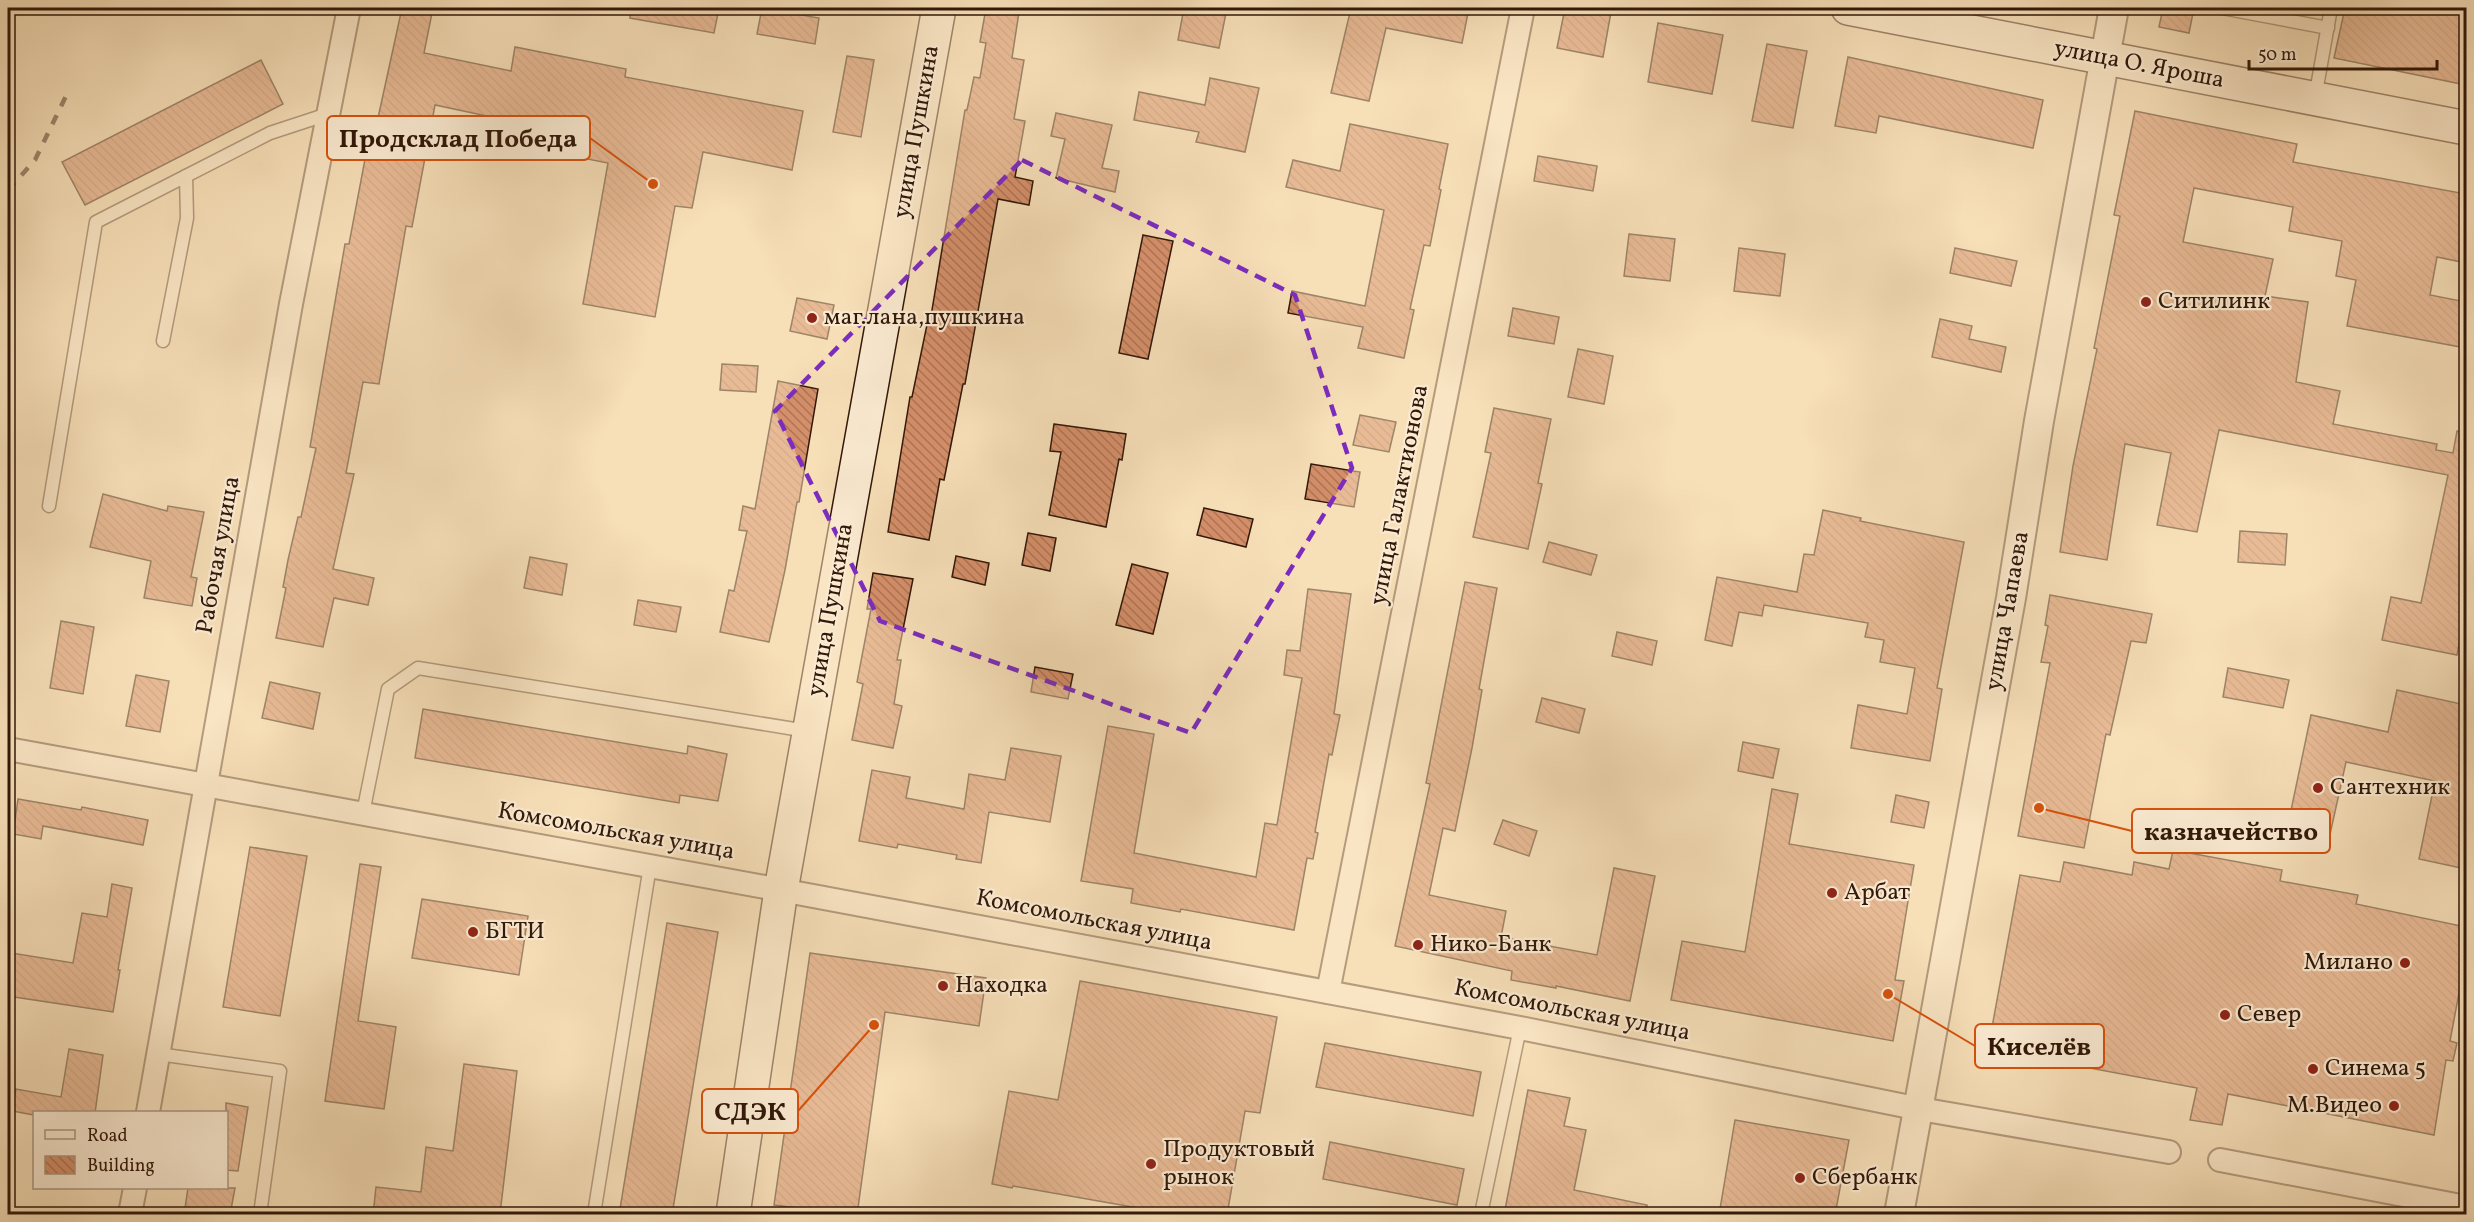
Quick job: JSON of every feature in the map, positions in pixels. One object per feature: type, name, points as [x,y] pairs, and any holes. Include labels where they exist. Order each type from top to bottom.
[{"type":"main road","name":"улица Пушкина","points":[[733,1215],[781,890],[939,8]]},
{"type":"main road","name":"улица О. Яроша","points":[[1848,8],[2466,128]]},
{"type":"street","name":"Рабочая улица","points":[[148,1111],[291,304],[349,8]]},
{"type":"street","name":"улица Галактионова","points":[[1328,992],[1523,8]]},
{"type":"street","name":"улица Чапаева","points":[[1899,1215],[1920,1109],[2011,598],[2039,421],[2114,8]]},
{"type":"street","name":"Комсомольская улица","points":[[8,749],[1521,1028],[1920,1109],[2169,1152]]},
{"type":"street","points":[[2220,1160],[2466,1207]]},
{"type":"street","points":[[130,1215],[135,1189]]},
{"type":"lane","points":[[2222,8],[2328,28]]},
{"type":"lane","points":[[2315,99],[2331,8]]},
{"type":"lane","points":[[49,506],[96,222],[270,133],[328,114]]},
{"type":"lane","points":[[163,341],[187,218],[186,176]]},
{"type":"lane","points":[[363,813],[388,689],[418,668],[809,732]]},
{"type":"lane","points":[[594,1215],[650,866]]},
{"type":"lane","points":[[1481,1215],[1521,1028]]},
{"type":"lane","points":[[159,1054],[280,1071],[260,1215]]},
{"type":"highlighted area","points":[[1022,160],[1295,295],[1352,468],[1191,733],[880,621],[775,411]]},
{"type":"building","points":[[402,8],[433,8],[424,53],[511,71],[515,47],[626,69],[625,77],[803,111],[792,170],[703,152],[692,208],[675,206],[655,317],[583,304],[608,163],[497,141],[501,119],[435,105],[412,227],[406,226],[379,384],[363,382],[346,473],[354,474],[333,569],[374,578],[368,605],[334,598],[323,647],[276,638],[286,588],[283,587],[288,560],[298,517],[301,517],[316,448],[310,447],[345,244],[349,244],[373,117],[378,118]]},
{"type":"building","points":[[630,8],[719,8],[714,33],[630,18]]},
{"type":"building","points":[[762,8],[819,18],[815,44],[757,34]]},
{"type":"building","points":[[986,8],[1019,12],[1012,58],[1024,60],[1014,119],[1025,121],[1015,177],[1033,181],[1029,205],[998,199],[965,384],[963,384],[944,480],[940,479],[929,540],[888,532],[910,397],[912,397],[929,315],[931,316],[965,110],[967,110],[974,77],[980,78],[986,43],[980,42]]},
{"type":"building","points":[[1184,8],[1227,8],[1219,48],[1178,40]]},
{"type":"building","points":[[1351,8],[1469,8],[1462,43],[1386,28],[1369,101],[1331,93]]},
{"type":"building","points":[[1565,8],[1586,8],[1611,12],[1603,57],[1557,48]]},
{"type":"building","points":[[2163,8],[2194,8],[2189,33],[2159,27]]},
{"type":"building","points":[[2345,8],[2466,8],[2466,85],[2334,58]]},
{"type":"building","points":[[1658,23],[1723,35],[1712,94],[1648,82]]},
{"type":"building","points":[[1767,44],[1807,51],[1793,128],[1752,121]]},
{"type":"building","points":[[847,56],[874,60],[861,137],[833,132]]},
{"type":"building","points":[[1848,57],[2043,100],[2033,148],[1879,116],[1876,133],[1835,126]]},
{"type":"building","points":[[261,60],[283,104],[85,205],[62,162]]},
{"type":"building","points":[[1210,78],[1259,88],[1245,152],[1196,142],[1199,132],[1134,120],[1139,92],[1205,105]]},
{"type":"building","points":[[2135,111],[2297,144],[2293,162],[2466,194],[2466,263],[2437,257],[2430,295],[2466,302],[2466,348],[2347,326],[2356,280],[2336,276],[2342,241],[2289,231],[2293,207],[2194,188],[2183,242],[2273,259],[2265,296],[2308,302],[2296,382],[2340,391],[2333,424],[2437,444],[2436,450],[2453,453],[2457,431],[2466,432],[2466,646],[2459,644],[2457,655],[2382,640],[2391,597],[2421,603],[2448,475],[2219,430],[2197,532],[2157,525],[2171,453],[2125,444],[2107,560],[2060,552],[2073,466],[2097,349],[2094,348],[2120,216],[2114,215]]},
{"type":"building","points":[[1056,113],[1112,125],[1102,168],[1119,171],[1115,192],[1056,178],[1065,139],[1051,136]]},
{"type":"building","points":[[1350,124],[1448,144],[1430,246],[1424,245],[1410,309],[1414,310],[1404,358],[1358,348],[1363,327],[1288,313],[1292,291],[1365,306],[1384,210],[1286,187],[1293,160],[1340,171]]},
{"type":"building","points":[[1538,156],[1597,166],[1593,191],[1534,181]]},
{"type":"building","points":[[1629,234],[1675,239],[1670,281],[1624,276]]},
{"type":"building","points":[[1143,235],[1173,241],[1148,359],[1119,353]]},
{"type":"building","points":[[1739,248],[1785,254],[1780,296],[1734,291]]},
{"type":"building","points":[[1955,248],[2017,261],[2011,286],[1950,273]]},
{"type":"building","name":"маг.лана,пушкина","points":[[797,298],[834,305],[827,339],[790,331]]},
{"type":"building","points":[[1513,308],[1559,317],[1554,344],[1508,336]]},
{"type":"building","points":[[1940,319],[1972,326],[1969,339],[2006,347],[2001,372],[1932,357]]},
{"type":"building","points":[[1578,349],[1613,356],[1604,404],[1568,397]]},
{"type":"building","points":[[722,364],[758,366],[756,392],[720,390]]},
{"type":"building","points":[[778,381],[818,389],[799,502],[797,502],[769,642],[720,632],[729,590],[734,591],[747,531],[739,530],[743,506],[755,509]]},
{"type":"building","points":[[1494,408],[1551,419],[1538,483],[1542,484],[1528,549],[1473,537],[1491,453],[1485,452]]},
{"type":"building","points":[[1360,415],[1396,422],[1389,452],[1353,445]]},
{"type":"building","points":[[1054,424],[1126,434],[1106,527],[1049,515],[1061,452],[1050,451]]},
{"type":"building","points":[[1311,464],[1360,472],[1354,507],[1305,499]]},
{"type":"building","points":[[103,494],[167,511],[168,506],[204,512],[191,577],[197,578],[192,606],[144,598],[151,561],[90,547]]},
{"type":"building","points":[[1204,508],[1253,519],[1246,547],[1197,535]]},
{"type":"building","points":[[1823,510],[1861,518],[1860,521],[1964,542],[1937,688],[1942,689],[1930,761],[1851,748],[1858,705],[1907,714],[1915,668],[1880,662],[1884,640],[1865,637],[1868,623],[1764,605],[1762,616],[1739,612],[1732,646],[1705,640],[1717,577],[1797,592],[1804,554],[1814,555]]},
{"type":"building","points":[[2240,531],[2287,534],[2285,565],[2238,562]]},
{"type":"building","points":[[1028,533],[1056,538],[1050,571],[1022,565]]},
{"type":"building","points":[[1549,542],[1597,555],[1591,575],[1543,562]]},
{"type":"building","points":[[956,556],[989,563],[985,585],[952,577]]},
{"type":"building","points":[[530,557],[567,564],[562,595],[524,588]]},
{"type":"building","points":[[1132,564],[1168,573],[1153,634],[1116,625]]},
{"type":"building","points":[[873,573],[913,579],[897,660],[901,660],[894,704],[902,706],[893,748],[852,740],[863,684],[857,682],[871,609],[867,609]]},
{"type":"building","points":[[1465,582],[1497,588],[1479,689],[1482,690],[1472,748],[1455,831],[1443,828],[1429,895],[1506,911],[1501,937],[1597,955],[1614,868],[1655,876],[1630,1001],[1556,986],[1556,988],[1511,980],[1512,971],[1395,946],[1430,784],[1426,783]]},
{"type":"building","points":[[1308,589],[1351,594],[1334,714],[1340,715],[1332,755],[1329,754],[1315,832],[1318,833],[1313,859],[1307,858],[1294,930],[1181,909],[1180,912],[1131,903],[1133,889],[1081,881],[1108,726],[1154,734],[1134,853],[1256,877],[1265,823],[1277,825],[1302,678],[1284,675],[1287,650],[1300,651]]},
{"type":"building","points":[[2050,595],[2152,614],[2146,643],[2131,641],[2110,735],[2106,734],[2084,848],[2018,836],[2050,663],[2041,662],[2048,626],[2045,625]]},
{"type":"building","points":[[638,600],[681,607],[676,632],[634,625]]},
{"type":"building","points":[[61,621],[94,627],[83,694],[50,688]]},
{"type":"building","points":[[1617,632],[1657,641],[1652,665],[1612,656]]},
{"type":"building","points":[[1035,667],[1073,674],[1068,699],[1031,692]]},
{"type":"building","points":[[2228,668],[2289,680],[2283,708],[2223,697]]},
{"type":"building","points":[[136,675],[169,681],[160,732],[126,726]]},
{"type":"building","points":[[270,682],[320,693],[313,729],[262,718]]},
{"type":"building","points":[[2397,690],[2466,705],[2466,869],[2419,859],[2435,781],[2346,762],[2327,848],[2285,839],[2311,715],[2388,732]]},
{"type":"building","points":[[1542,698],[1585,709],[1579,733],[1536,722]]},
{"type":"building","points":[[423,709],[687,754],[688,746],[727,754],[718,801],[680,795],[679,803],[415,758]]},
{"type":"building","points":[[1743,742],[1779,749],[1773,778],[1738,771]]},
{"type":"building","points":[[1011,748],[1061,756],[1050,822],[989,812],[981,863],[956,859],[957,855],[898,844],[897,848],[859,841],[872,770],[910,777],[906,798],[964,809],[969,774],[1005,780]]},
{"type":"building","points":[[1772,789],[1798,794],[1789,844],[1914,865],[1895,980],[1904,981],[1893,1041],[1671,1000],[1682,941],[1745,952]]},
{"type":"building","points":[[1896,795],[1929,802],[1924,828],[1891,822]]},
{"type":"building","points":[[18,799],[81,810],[82,807],[148,820],[143,845],[43,826],[41,839],[13,834]]},
{"type":"building","points":[[1503,820],[1537,831],[1529,856],[1494,844]]},
{"type":"building","points":[[250,847],[307,856],[280,1016],[223,1007]]},
{"type":"building","name":"Север","points":[[2173,850],[2282,870],[2280,881],[2358,895],[2356,904],[2466,927],[2466,956],[2450,1041],[2457,1043],[2453,1061],[2446,1060],[2434,1135],[2228,1094],[2222,1125],[2190,1120],[2197,1088],[1988,1049],[2020,875],[2060,882],[2064,862],[2132,875],[2134,862],[2169,869]]},
{"type":"building","points":[[360,864],[381,867],[358,1021],[396,1027],[384,1109],[325,1101]]},
{"type":"building","points":[[112,884],[132,888],[113,1012],[8,996],[12,953],[73,963],[82,913],[107,917]]},
{"type":"building","points":[[422,899],[528,916],[519,975],[412,958]]},
{"type":"building","points":[[667,923],[718,932],[672,1215],[619,1215]]},
{"type":"building","points":[[810,953],[986,978],[979,1026],[885,1012],[857,1215],[774,1205]]},
{"type":"building","points":[[1080,981],[1277,1017],[1260,1113],[1245,1111],[1227,1215],[1178,1215],[992,1184],[1009,1091],[1058,1100]]},
{"type":"building","points":[[1325,1043],[1481,1072],[1473,1116],[1316,1087]]},
{"type":"building","points":[[69,1049],[103,1055],[95,1111],[33,1111],[33,1115],[12,1111],[16,1089],[61,1097]]},
{"type":"building","points":[[464,1064],[517,1071],[500,1214],[459,1209],[458,1215],[373,1215],[376,1187],[421,1192],[426,1147],[453,1151]]},
{"type":"building","points":[[1528,1090],[1570,1098],[1564,1126],[1586,1130],[1574,1190],[1647,1205],[1647,1215],[1504,1215]]},
{"type":"building","points":[[226,1103],[248,1107],[238,1171],[228,1170],[228,1111],[226,1111]]},
{"type":"building","points":[[1735,1120],[1849,1140],[1835,1215],[1719,1215]]},
{"type":"building","points":[[1330,1142],[1464,1169],[1457,1205],[1323,1179]]},
{"type":"building","points":[[235,1188],[230,1215],[184,1215],[188,1189]]},
{"type":"railway","points":[[8,190],[35,160],[68,92]]},
{"type":"place","name":"Продсклад Победа","points":[[653,184]]},
{"type":"place","name":"Ситилинк","points":[[2146,302]]},
{"type":"place","name":"маг.лана,пушкина","points":[[812,318]]},
{"type":"place","name":"Сантехник","points":[[2318,788]]},
{"type":"place","name":"казначейство","points":[[2039,808]]},
{"type":"place","name":"Арбат","points":[[1832,893]]},
{"type":"place","name":"БГТИ","points":[[473,932]]},
{"type":"place","name":"Нико-Банк","points":[[1418,945]]},
{"type":"place","name":"Милано","points":[[2405,963]]},
{"type":"place","name":"Находка","points":[[943,986]]},
{"type":"place","name":"Киселёв","points":[[1888,994]]},
{"type":"place","name":"Север","points":[[2225,1015]]},
{"type":"place","name":"СДЭК","points":[[874,1025]]},
{"type":"place","name":"Синема 5","points":[[2313,1069]]},
{"type":"place","name":"М.Видео","points":[[2394,1106]]},
{"type":"place","name":"Продуктовый рынок","points":[[1151,1164]]},
{"type":"place","name":"Сбербанк","points":[[1800,1178]]}]
